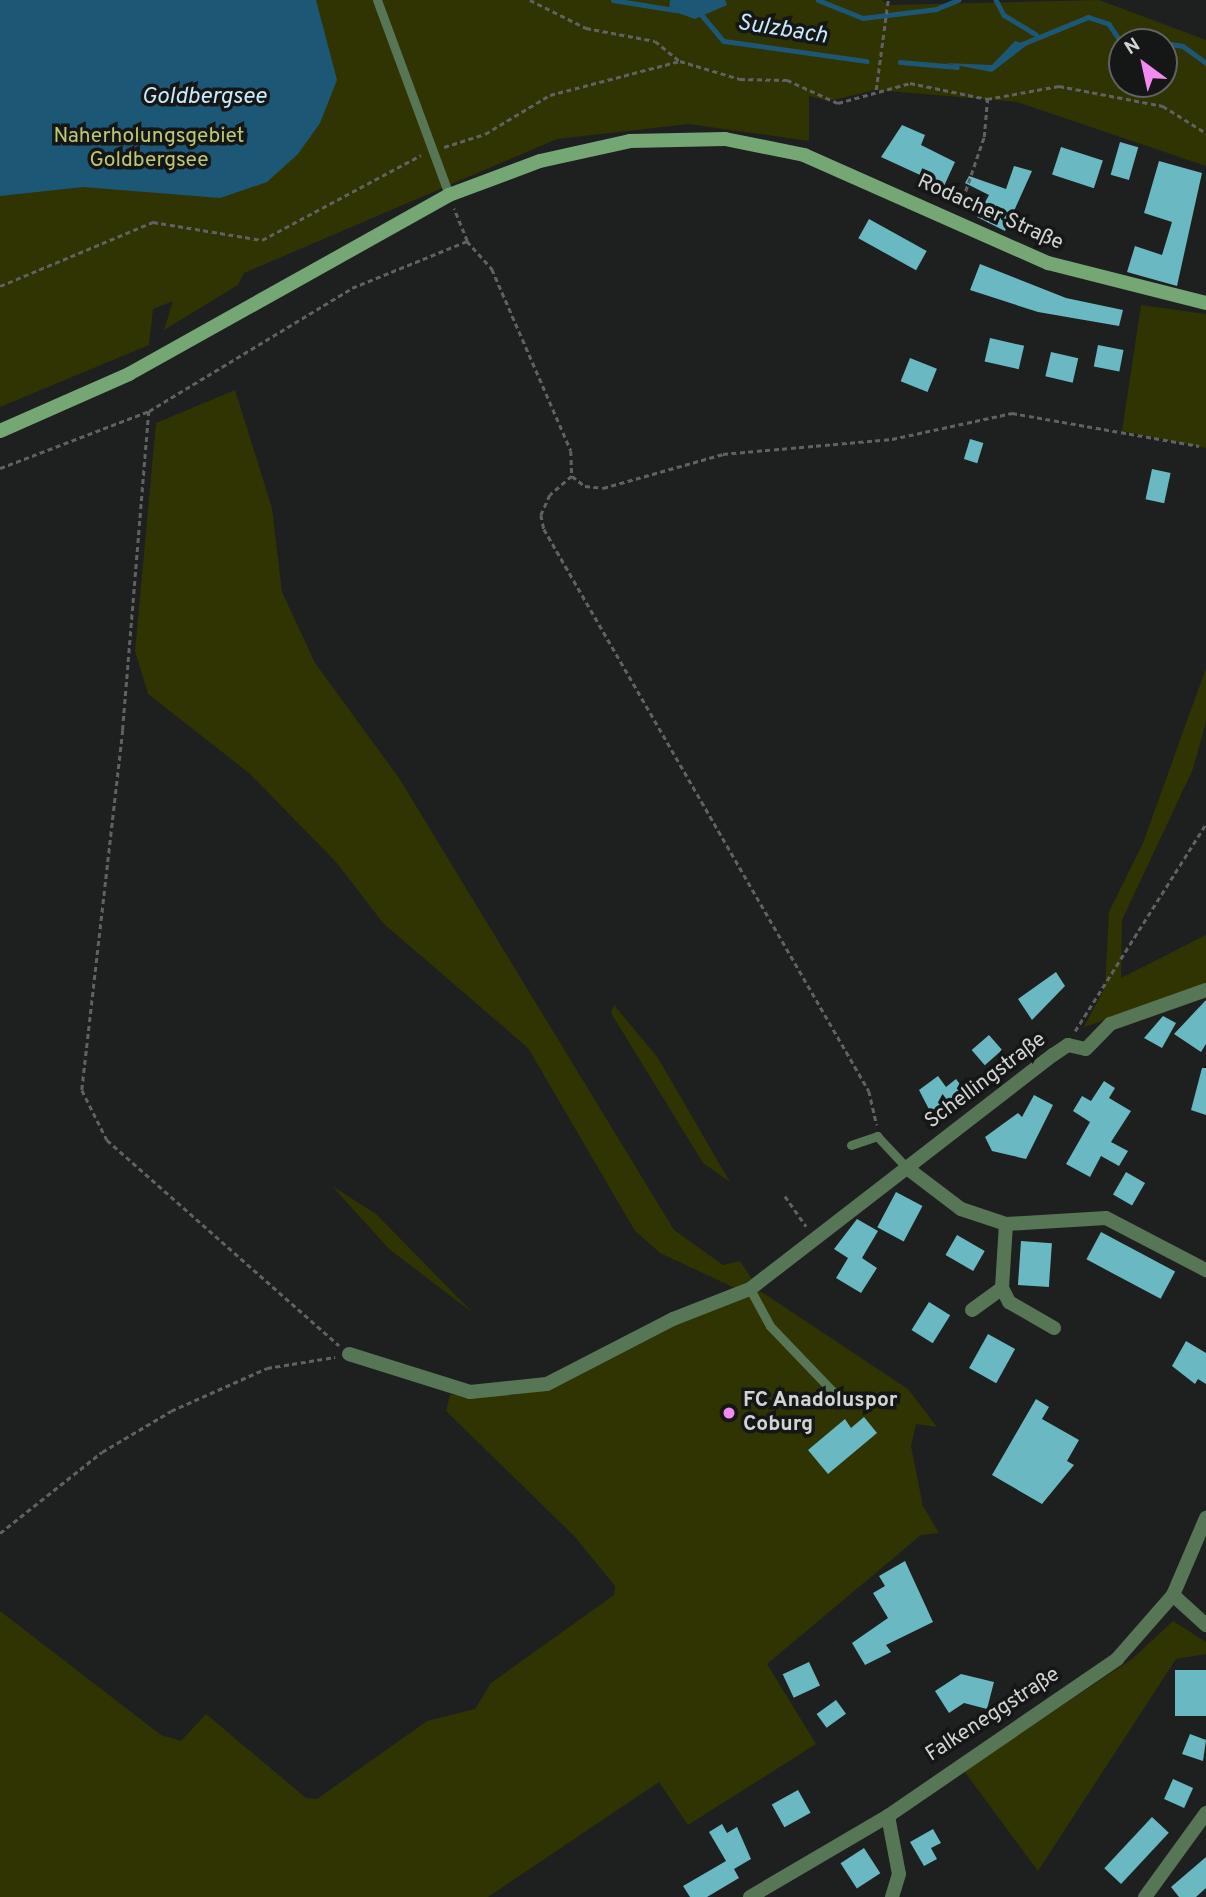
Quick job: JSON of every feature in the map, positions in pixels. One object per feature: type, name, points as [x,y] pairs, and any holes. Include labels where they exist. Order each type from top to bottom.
[{"type":"street","name":"Rodacher Straße","points":[[0,431],[129,374],[449,195],[540,160],[629,141],[724,139],[804,155],[1048,263],[1206,303]]},
{"type":"street","name":"Schellingstraße","points":[[349,1354],[438,1386],[507,1392],[547,1384],[673,1319],[750,1289],[1068,1045],[1086,1049],[1110,1024],[1206,990]]},
{"type":"street","points":[[908,1168],[961,1209],[1006,1224],[1106,1218],[1206,1270]]},
{"type":"street","points":[[1006,1224],[1002,1288],[1009,1302],[1054,1328]]},
{"type":"street","points":[[972,1310],[1002,1288]]},
{"type":"street","name":"Falkeneggstraße","points":[[750,1897],[888,1816],[1117,1659],[1173,1595],[1206,1518]]},
{"type":"street","points":[[1173,1595],[1206,1625]]},
{"type":"street","points":[[1145,1897],[1206,1815]]},
{"type":"street","points":[[888,1816],[899,1874],[892,1897]]},
{"type":"lane","points":[[377,0],[429,152],[449,195]]},
{"type":"lane","points":[[851,1146],[877,1136],[908,1168]]},
{"type":"lane","points":[[750,1289],[770,1326],[840,1399]]},
{"type":"path","points":[[530,0],[586,27],[655,41],[680,61],[740,79],[786,80],[838,103],[876,90],[911,83],[987,99],[1059,86],[1163,106],[1206,133]]},
{"type":"path","points":[[876,90],[885,48],[888,0]]},
{"type":"path","points":[[0,286],[153,222],[261,240],[429,152],[485,134],[550,95],[680,61]]},
{"type":"path","points":[[955,222],[984,136],[987,99]]},
{"type":"path","points":[[449,195],[467,242],[492,269],[528,344],[564,428],[572,476],[584,486],[603,488],[723,454],[892,439],[1012,413],[1199,446]]},
{"type":"path","points":[[0,468],[149,411],[352,288],[467,242]]},
{"type":"path","points":[[149,411],[123,730],[82,1090],[107,1140],[349,1354]]},
{"type":"path","points":[[572,476],[550,495],[541,515],[544,529],[627,663],[869,1091],[877,1136]]},
{"type":"path","points":[[1068,1045],[1206,824]]},
{"type":"path","points":[[785,1196],[809,1231],[807,1246]]},
{"type":"path","points":[[0,1533],[103,1452],[223,1384],[267,1368],[349,1354]]},
{"type":"green space","name":"Naherholungsgebiet Goldbergsee","points":[[0,0],[882,0],[888,5],[1099,0],[1174,28],[1108,28],[1108,98],[1178,98],[1178,30],[1206,40],[1206,166],[1017,102],[876,90],[829,101],[809,96],[809,141],[689,124],[557,139],[244,273],[238,285],[164,330],[173,301],[153,309],[149,345],[0,407]]},
{"type":"green space","points":[[1141,305],[1206,314],[1206,448],[1122,431]]},
{"type":"green space","points":[[235,390],[272,508],[282,592],[315,663],[399,778],[674,1230],[723,1265],[740,1261],[752,1279],[735,1288],[660,1253],[635,1231],[528,1048],[383,923],[336,862],[249,773],[148,694],[135,651],[156,423]]},
{"type":"green space","points":[[1206,668],[1206,722],[1193,769],[1122,920],[1121,978],[1206,935],[1206,986],[1084,1027],[1105,987],[1109,912],[1143,843]]},
{"type":"green space","points":[[614,1005],[658,1058],[730,1182],[703,1163],[611,1013]]},
{"type":"green space","points":[[332,1186],[376,1214],[473,1313],[389,1249]]},
{"type":"green space","points":[[760,1291],[908,1389],[937,1427],[916,1424],[911,1446],[923,1506],[939,1533],[921,1535],[767,1664],[816,1744],[688,1825],[659,1782],[488,1897],[0,1897],[0,1611],[161,1735],[181,1741],[206,1714],[306,1798],[317,1799],[427,1721],[475,1709],[491,1683],[614,1595],[615,1586],[575,1537],[446,1411],[450,1395],[514,1395],[561,1382],[675,1322]]},
{"type":"green space","points":[[1173,1621],[1206,1642],[1206,1654],[1176,1659],[1038,1871],[964,1771],[1132,1659]]},
{"type":"water","name":"Goldbergsee","points":[[0,0],[316,0],[337,80],[320,123],[298,154],[267,182],[220,198],[83,187],[0,196]]},
{"type":"water","points":[[670,0],[725,0],[727,5],[695,19],[669,10]]},
{"type":"water","points":[[1015,41],[1027,45],[992,72],[945,63],[992,65]]},
{"type":"building","points":[[902,125],[925,135],[921,145],[955,162],[944,186],[881,157]]},
{"type":"building","points":[[1120,142],[1138,147],[1129,180],[1111,175]]},
{"type":"building","points":[[1061,147],[1103,161],[1094,188],[1052,175]]},
{"type":"building","points":[[1159,161],[1202,173],[1177,286],[1127,272],[1135,246],[1162,255],[1172,222],[1144,213]]},
{"type":"building","points":[[1014,166],[1032,171],[1005,231],[977,217],[989,195],[965,183],[969,176],[1006,189]]},
{"type":"building","points":[[869,219],[927,251],[916,270],[858,238]]},
{"type":"building","points":[[980,264],[1066,298],[1123,310],[1119,326],[1038,312],[970,290]]},
{"type":"building","points":[[990,338],[1024,346],[1019,369],[985,361]]},
{"type":"building","points":[[1098,345],[1124,350],[1119,372],[1094,367]]},
{"type":"building","points":[[1051,352],[1078,358],[1073,383],[1045,376]]},
{"type":"building","points":[[910,358],[937,369],[928,392],[901,381]]},
{"type":"building","points":[[970,439],[983,443],[977,463],[964,459]]},
{"type":"building","points":[[1152,469],[1171,473],[1164,503],[1146,499]]},
{"type":"building","points":[[1056,972],[1065,986],[1032,1020],[1018,999]]},
{"type":"building","points":[[1206,1000],[1206,1044],[1201,1052],[1174,1034]]},
{"type":"building","points":[[1163,1016],[1176,1023],[1162,1048],[1144,1038]]},
{"type":"building","points":[[989,1035],[1002,1050],[985,1065],[972,1050]]},
{"type":"building","points":[[1202,1068],[1206,1068],[1206,1115],[1191,1110]]},
{"type":"building","points":[[938,1076],[946,1087],[956,1079],[965,1091],[935,1121],[919,1090]]},
{"type":"building","points":[[1104,1081],[1115,1088],[1109,1098],[1131,1111],[1111,1142],[1128,1151],[1119,1166],[1101,1156],[1090,1177],[1066,1164],[1090,1122],[1073,1111],[1082,1096],[1091,1101]]},
{"type":"building","points":[[1034,1095],[1053,1105],[1026,1159],[992,1151],[985,1137],[1018,1113],[1022,1117]]},
{"type":"building","points":[[1126,1172],[1145,1183],[1132,1206],[1113,1195]]},
{"type":"building","points":[[896,1192],[922,1206],[904,1241],[877,1227]]},
{"type":"building","points":[[857,1219],[878,1231],[862,1258],[877,1268],[861,1293],[836,1278],[848,1258],[834,1249]]},
{"type":"building","points":[[1101,1232],[1175,1271],[1161,1299],[1086,1259]]},
{"type":"building","points":[[957,1235],[985,1251],[973,1271],[946,1255]]},
{"type":"building","points":[[1021,1241],[1052,1243],[1049,1287],[1018,1285]]},
{"type":"building","points":[[929,1302],[950,1315],[933,1343],[912,1330]]},
{"type":"building","points":[[988,1334],[1015,1349],[996,1383],[969,1368]]},
{"type":"building","points":[[1186,1341],[1206,1353],[1206,1384],[1198,1379],[1195,1384],[1172,1366]]},
{"type":"building","points":[[1036,1399],[1049,1407],[1042,1419],[1079,1440],[1067,1461],[1074,1465],[1042,1504],[992,1475]]},
{"type":"building","points":[[864,1417],[877,1433],[828,1474],[808,1450],[845,1419],[851,1428]]},
{"type":"building","points":[[905,1561],[933,1622],[886,1645],[891,1652],[865,1665],[852,1643],[888,1618],[873,1593],[885,1586],[879,1576]]},
{"type":"building","points":[[809,1662],[820,1686],[794,1698],[783,1674]]},
{"type":"building","points":[[1175,1670],[1206,1670],[1206,1716],[1175,1716]]},
{"type":"building","points":[[961,1674],[994,1682],[987,1709],[964,1703],[949,1713],[935,1691]]},
{"type":"building","points":[[836,1700],[846,1714],[827,1728],[817,1714]]},
{"type":"building","points":[[1190,1734],[1206,1740],[1203,1761],[1182,1754]]},
{"type":"building","points":[[1173,1779],[1193,1788],[1184,1808],[1164,1799]]},
{"type":"building","points":[[798,1790],[811,1813],[784,1827],[772,1805]]},
{"type":"building","points":[[1152,1817],[1169,1833],[1121,1884],[1104,1868]]},
{"type":"building","points":[[722,1824],[727,1833],[737,1827],[751,1859],[734,1869],[739,1878],[707,1897],[690,1897],[683,1886],[726,1861],[709,1832]]},
{"type":"building","points":[[933,1829],[941,1843],[931,1848],[937,1859],[924,1866],[910,1842]]},
{"type":"building","points":[[864,1848],[880,1873],[857,1888],[841,1863]]},
{"type":"building","points":[[1206,1857],[1206,1888],[1196,1897],[1179,1897],[1171,1887]]},
{"type":"waterway","name":"Sulzbach","points":[[613,0],[675,10]]},
{"type":"waterway","name":"Sulzbach","points":[[818,0],[863,18],[936,9],[958,0]]},
{"type":"waterway","name":"Sulzbach","points":[[996,0],[1004,15],[1036,34]]},
{"type":"waterway","name":"Sulzbach","points":[[701,14],[724,41],[867,61]]},
{"type":"waterway","name":"Sulzbach","points":[[1015,47],[1088,17],[1109,24],[1112,28]]},
{"type":"waterway","name":"Sulzbach","points":[[1178,45],[1206,63]]},
{"type":"waterway","name":"Sulzbach","points":[[900,62],[957,67]]},
{"type":"place","name":"FC Anadoluspor Coburg","points":[[729,1413]]}]
